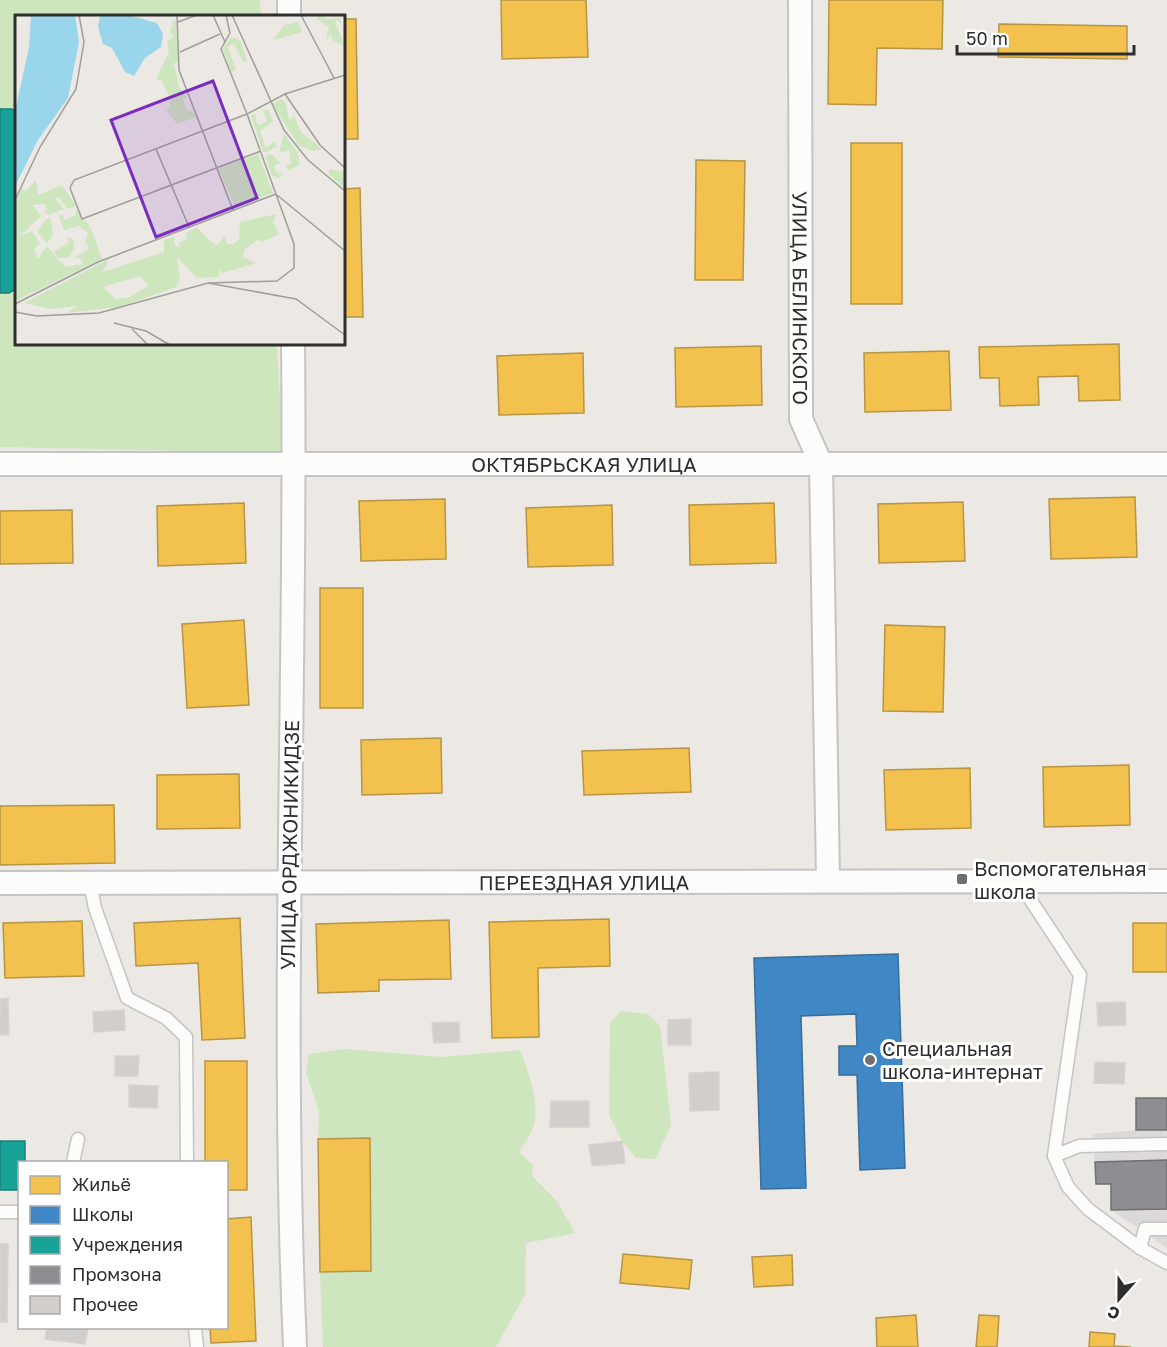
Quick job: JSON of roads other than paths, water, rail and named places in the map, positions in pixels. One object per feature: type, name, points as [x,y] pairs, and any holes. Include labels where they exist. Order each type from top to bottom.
[{"type":"street","name":"УЛИЦА БЕЛИНСКОГО","points":[[800,0],[801,419],[820,465],[828,879]]},
{"type":"street","name":"УЛИЦА ОРДЖОНИКИДЗЕ","points":[[293,345],[294,465],[288,881],[289,1212],[295,1347]]},
{"type":"street","name":"ОКТЯБРЬСКАЯ УЛИЦА","points":[[0,464],[1167,464]]},
{"type":"street","name":"ПЕРЕЕЗДНАЯ УЛИЦА","points":[[0,883],[828,879],[1167,881]]},
{"type":"lane","points":[[1017,880],[1080,975],[1054,1156],[1068,1187],[1088,1209],[1140,1248],[1167,1263]]},
{"type":"lane","points":[[90,882],[95,908],[127,998],[166,1018],[186,1037],[187,1161]]},
{"type":"lane","points":[[73,1161],[78,1139]]},
{"type":"lane","points":[[1054,1156],[1079,1146],[1167,1144]]},
{"type":"lane","points":[[0,1212],[18,1212]]},
{"type":"lane","points":[[1140,1248],[1145,1229],[1167,1229]]},
{"type":"lane","points":[[195,1329],[197,1347]]},
{"type":"place","name":"Вспомогательная школа","points":[[962,879]]},
{"type":"place","name":"Специальная школа-интернат","points":[[870,1060]]}]
